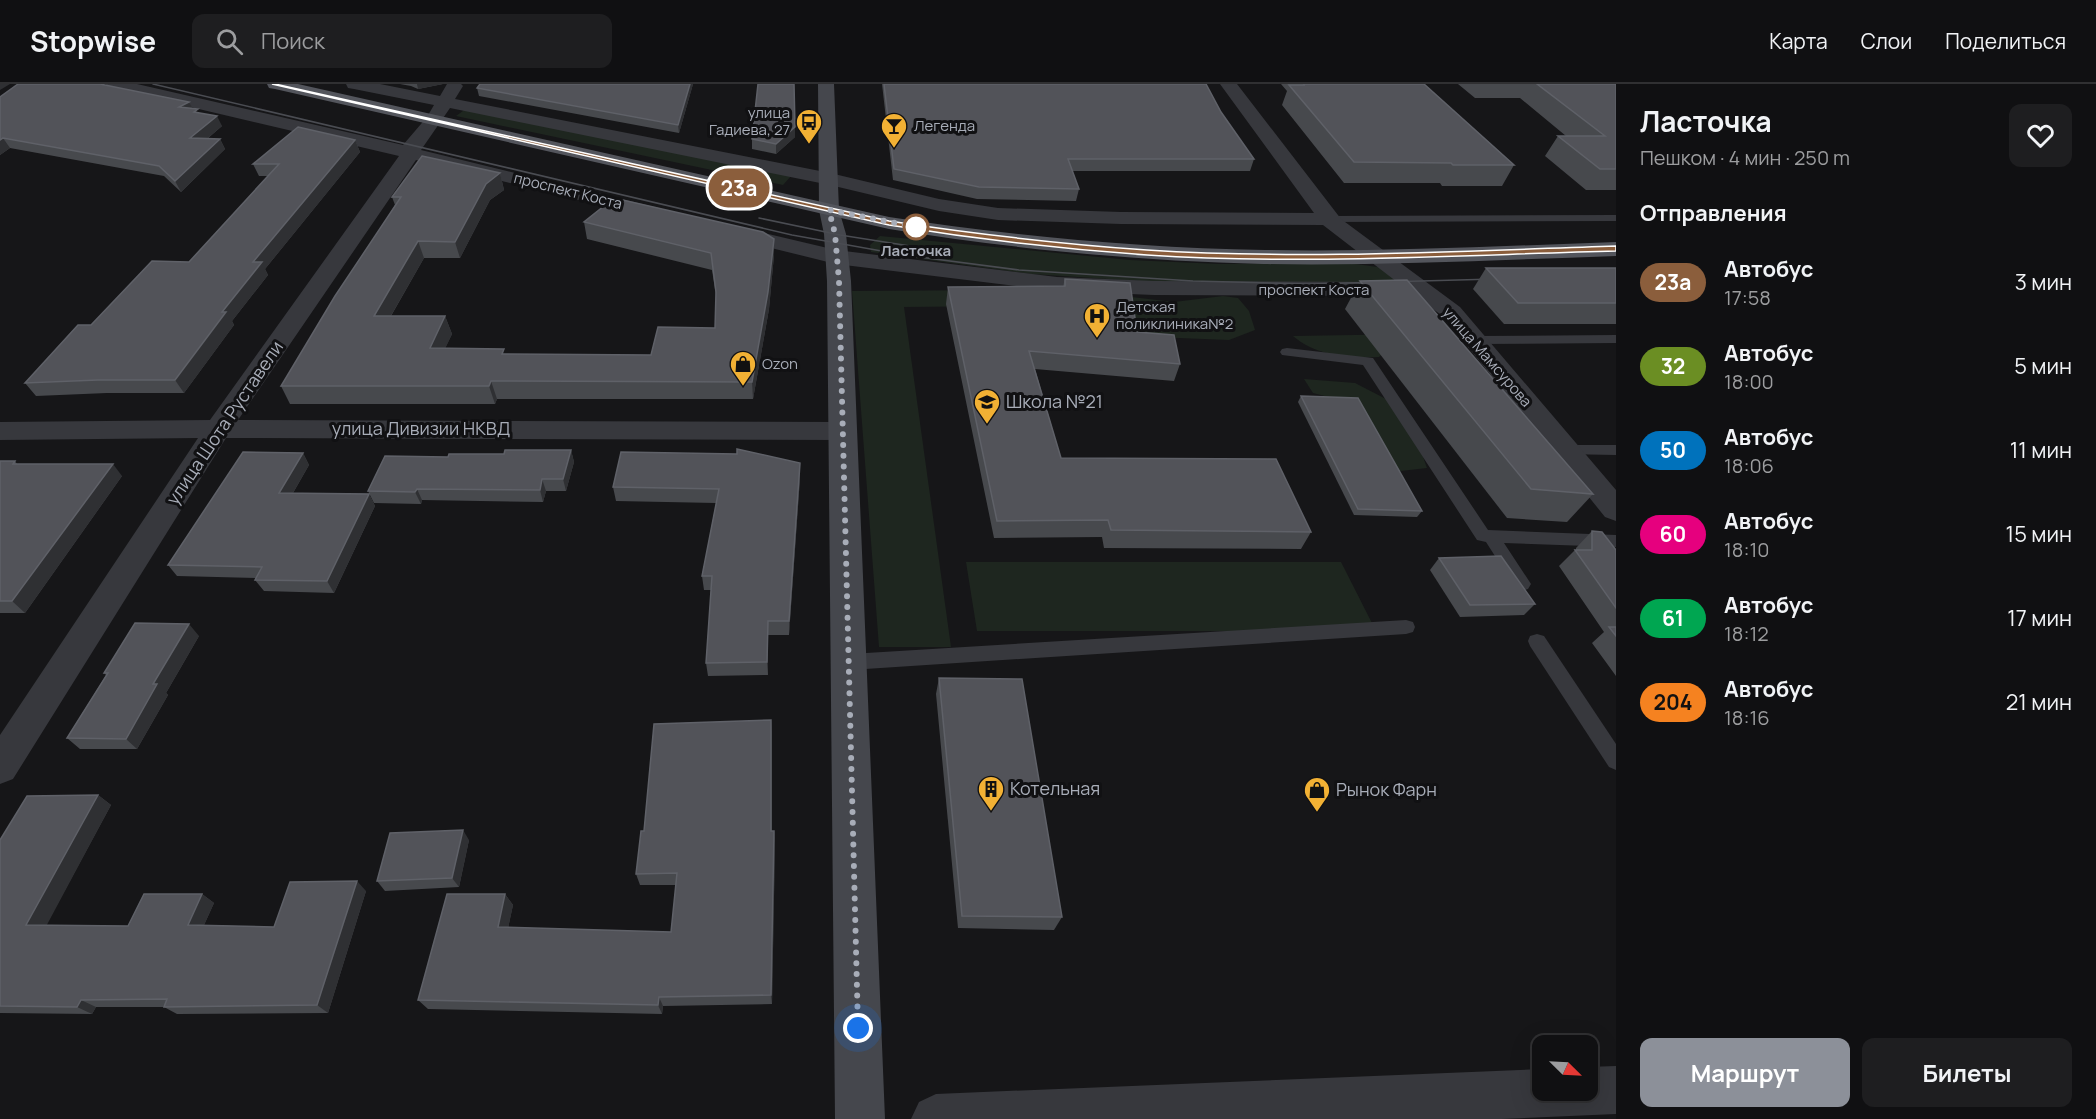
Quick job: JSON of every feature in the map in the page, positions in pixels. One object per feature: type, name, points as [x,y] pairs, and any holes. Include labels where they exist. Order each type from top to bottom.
[{"type":"main road","name":"проспект Коста","points":[[275,84],[445,102],[829,210],[889,223],[972,236],[1147,252],[1245,256],[1616,249]]},
{"type":"main road","points":[[826,84],[829,210],[835,234],[839,281],[860,1119]]},
{"type":"street","name":"проспект Коста","points":[[114,84],[674,217]]},
{"type":"street","points":[[354,84],[830,179],[939,205],[998,214],[1121,218],[1329,219]]},
{"type":"street","name":"улица Мамсурова","points":[[1228,84],[1339,230],[1452,312],[1616,510]]},
{"type":"street","name":"улица Шота Руставели","points":[[0,767],[218,429],[445,102]]},
{"type":"street","name":"проспект Коста","points":[[709,226],[836,256],[1057,284],[1154,288],[1421,289]]},
{"type":"street","name":"улица Дивизии НКВД","points":[[0,431],[218,429],[842,431]]},
{"type":"street","points":[[936,1119],[1616,1090]]},
{"type":"lane","points":[[1329,219],[1616,218]]},
{"type":"lane","points":[[1475,339],[1616,339]]},
{"type":"lane","points":[[1287,352],[1368,361],[1483,536],[1616,541]]},
{"type":"lane","points":[[1567,450],[1616,450]]},
{"type":"lane","points":[[1491,537],[1522,584]]},
{"type":"lane","points":[[850,662],[1406,627]]},
{"type":"lane","points":[[1537,641],[1616,761]]},
{"type":"shaded area","points":[[467,108],[792,175],[783,185],[456,116]]},
{"type":"shaded area","points":[[880,236],[1130,260],[1219,264],[1348,263],[1385,268],[1401,285],[1185,284],[1031,274],[871,252],[870,245]]},
{"type":"shaded area","points":[[1006,290],[1010,306],[904,307],[951,647],[879,647],[852,291]]},
{"type":"shaded area","points":[[1123,296],[1174,302],[1223,296],[1238,298],[1249,311],[1255,330],[1229,340],[1129,336]]},
{"type":"shaded area","points":[[1415,334],[1388,348],[1379,357],[1345,356],[1322,352],[1293,336]]},
{"type":"shaded area","points":[[1304,379],[1355,383],[1386,399],[1422,454],[1427,468],[1392,472],[1344,401],[1313,393]]},
{"type":"shaded area","points":[[966,562],[1341,562],[1376,631],[977,631]]},
{"type":"building","points":[[18,84],[100,84],[189,102],[179,107],[198,109],[194,112],[217,116],[190,138],[220,139],[175,181],[159,166],[3,138],[0,140],[0,97]]},
{"type":"building","points":[[480,84],[690,84],[678,125],[477,88]]},
{"type":"building","points":[[758,84],[794,84],[795,127],[776,144],[752,139]]},
{"type":"building","points":[[884,84],[1206,84],[1221,112],[1254,159],[1068,159],[1079,189],[979,187],[894,169]]},
{"type":"building","points":[[1303,84],[1424,84],[1514,165],[1354,162],[1289,85],[1305,85]]},
{"type":"building","points":[[1537,84],[1616,84],[1616,169],[1600,169],[1558,136],[1605,136]]},
{"type":"building","points":[[298,127],[355,140],[253,262],[262,262],[222,312],[226,312],[175,380],[25,383],[78,325],[91,325],[152,261],[189,262],[279,164],[253,164]]},
{"type":"building","points":[[422,156],[500,173],[486,184],[455,242],[418,241],[374,316],[445,316],[430,348],[504,349],[502,354],[651,355],[658,327],[715,328],[716,292],[711,253],[584,222],[614,198],[763,232],[774,239],[768,292],[752,382],[491,381],[489,386],[281,386],[335,296],[401,197],[392,197]]},
{"type":"building","points":[[1486,268],[1616,268],[1616,303],[1518,303]]},
{"type":"building","points":[[1065,279],[1130,283],[1137,332],[1174,335],[1180,364],[1029,351],[1061,458],[1276,459],[1311,532],[1111,530],[1108,520],[997,521],[948,287],[1065,286]]},
{"type":"building","points":[[1407,280],[1593,494],[1531,489],[1360,281]]},
{"type":"building","points":[[1301,396],[1358,398],[1422,511],[1358,509]]},
{"type":"building","points":[[737,449],[800,463],[789,621],[768,621],[767,662],[706,663],[712,576],[702,576],[719,489],[613,487],[621,452],[737,454]]},
{"type":"building","points":[[505,450],[571,450],[563,479],[542,479],[540,490],[368,491],[385,456],[448,457],[449,454],[504,454]]},
{"type":"building","points":[[243,452],[303,453],[279,493],[369,494],[327,581],[255,580],[262,567],[168,565]]},
{"type":"building","points":[[0,461],[15,461],[13,464],[113,464],[12,601],[0,601]]},
{"type":"building","points":[[1592,531],[1602,532],[1616,550],[1616,608],[1575,550],[1592,550]]},
{"type":"building","points":[[1501,556],[1535,604],[1470,605],[1439,558]]},
{"type":"building","points":[[135,623],[189,624],[153,684],[157,684],[126,739],[67,738],[108,673],[104,673]]},
{"type":"building","points":[[1609,627],[1616,627],[1616,636]]},
{"type":"building","name":"Котельная","points":[[939,678],[1022,679],[1062,917],[962,916]]},
{"type":"building","points":[[771,720],[771,831],[774,831],[771,995],[659,997],[658,1005],[418,1000],[447,894],[505,894],[498,927],[671,932],[677,873],[636,874],[641,831],[644,831],[654,724]]},
{"type":"building","points":[[98,795],[26,925],[128,926],[144,894],[202,894],[188,925],[274,927],[290,882],[357,881],[317,1005],[164,1007],[167,999],[81,1000],[77,1007],[0,1006],[0,840],[27,796]]},
{"type":"building","points":[[463,830],[452,878],[377,881],[390,833]]},
{"type":"tram line","points":[[153,84],[792,235],[904,255],[1019,270],[1193,281],[1310,284],[1495,279]]},
{"type":"tram line","points":[[759,218],[840,235],[910,246]]},
{"type":"bus line","name":"23a","points":[[275,84],[776,196],[829,210],[889,223],[972,236],[1147,252],[1245,256],[1616,249]]},
{"type":"place","name":"улица Гадиева, 27","points":[[809,145]]},
{"type":"place","name":"Легенда","points":[[894,149]]},
{"type":"place","name":"Ласточка","points":[[916,227]]},
{"type":"place","name":"Детская поликлиника№2","points":[[1097,339]]},
{"type":"place","name":"Ozon","points":[[743,387]]},
{"type":"place","name":"Школа №21","points":[[987,425]]},
{"type":"place","name":"Котельная","points":[[991,812]]},
{"type":"place","name":"Рынок Фарн","points":[[1317,813]]},
{"type":"route","points":[[858,1028],[839,281],[835,234],[829,210],[916,227]]}]
